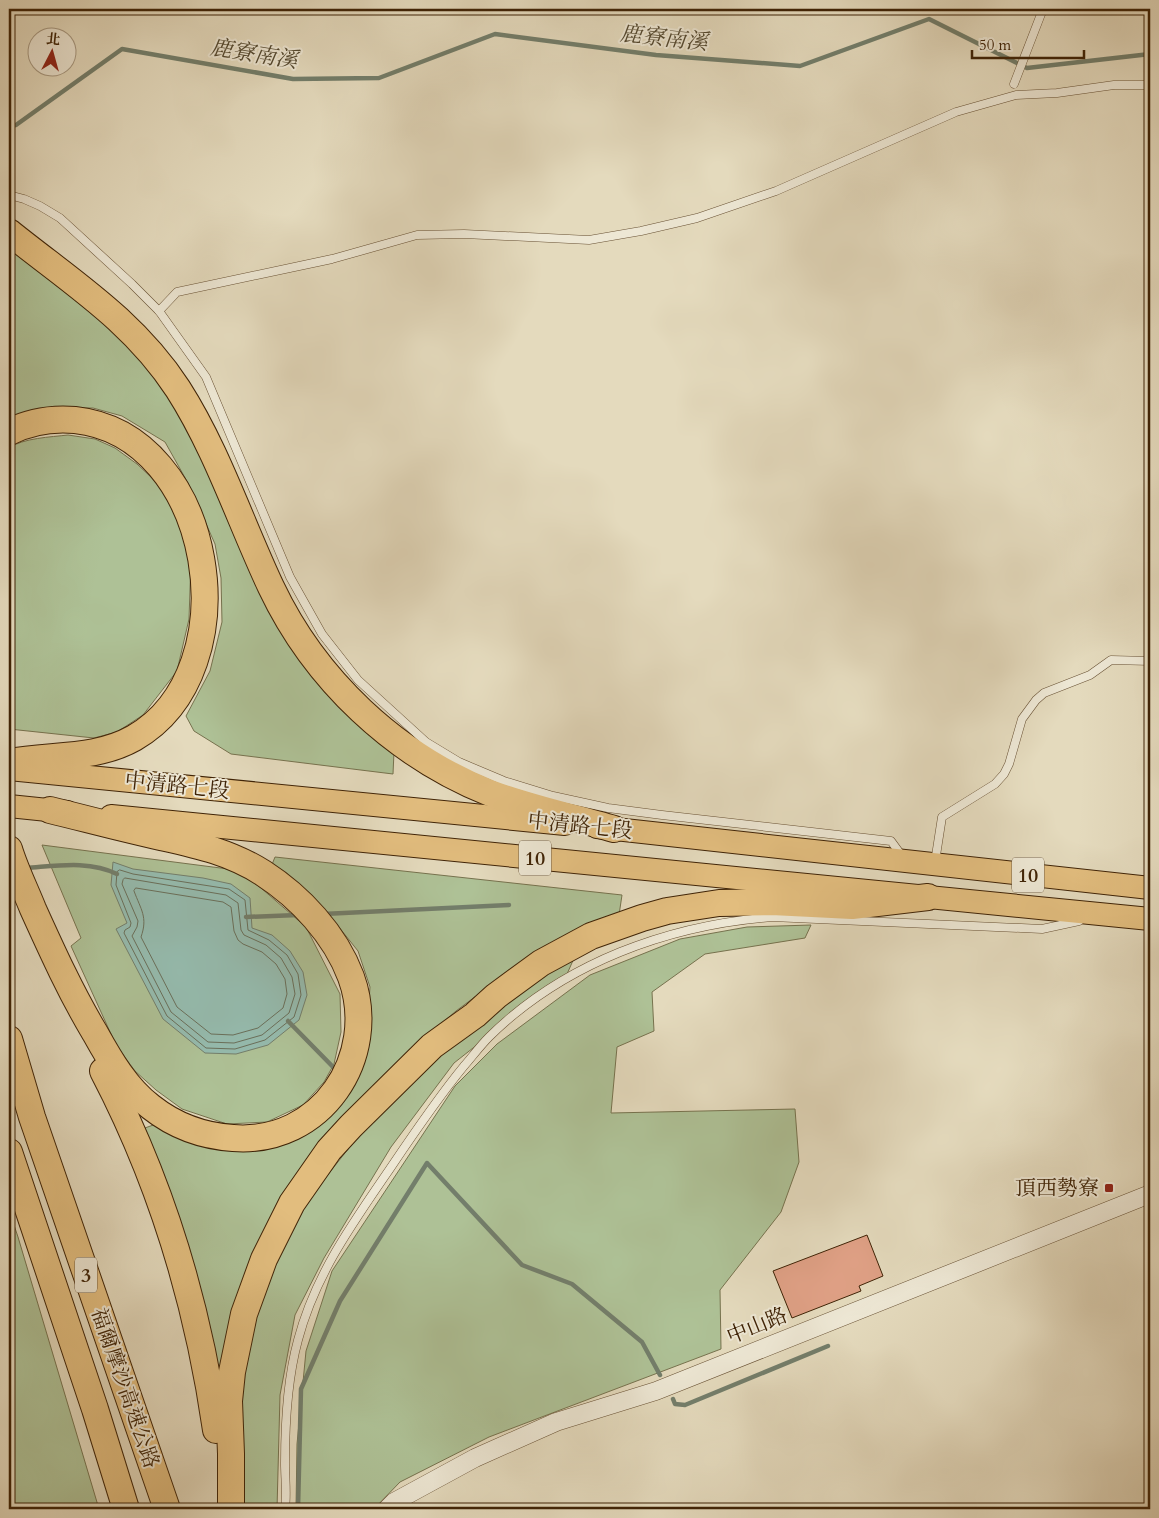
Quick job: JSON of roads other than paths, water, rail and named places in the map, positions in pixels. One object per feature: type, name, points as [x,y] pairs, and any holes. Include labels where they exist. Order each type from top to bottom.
[{"type":"highway","points":[[9,232],[34,253],[64,273],[119,319],[146,348],[177,388],[199,424],[271,587],[285,614],[327,674],[363,714],[401,744],[443,770],[490,793],[614,829]]},
{"type":"highway","points":[[9,432],[18,427],[43,420],[70,419],[98,424],[125,436],[137,444],[176,489],[190,519],[201,559],[204,601],[199,642],[188,677],[172,704],[149,728],[120,745],[104,751],[9,762]]},
{"type":"highway","points":[[9,849],[43,931],[73,996],[110,1060],[138,1096],[163,1116],[178,1124],[208,1135],[223,1138],[270,1136],[285,1132],[314,1114],[336,1089],[345,1075],[356,1043],[358,1026],[356,993],[344,962],[320,925],[306,908],[277,883],[245,862],[228,854],[196,844],[50,810]]},
{"type":"highway","points":[[230,1500],[229,1401],[232,1372],[244,1314],[264,1259],[292,1203],[329,1150],[350,1126],[432,1046],[541,963],[591,936],[642,918],[667,911],[719,903],[772,902],[852,906],[928,897]]},
{"type":"highway","points":[[73,996],[90,1045],[119,1102],[144,1158],[177,1250],[203,1351],[222,1468],[230,1500]]},
{"type":"highway","name":"福爾摩沙高速公路","points":[[9,1039],[42,1145],[167,1509]]},
{"type":"highway","name":"福爾摩沙高速公路","points":[[9,1152],[95,1409],[126,1509]]},
{"type":"main road","name":"中清路七段","points":[[9,769],[614,829],[1150,888]]},
{"type":"main road","name":"中清路七段","points":[[9,806],[1150,919]]},
{"type":"street","name":"中山路","points":[[387,1509],[394,1502],[475,1458],[556,1422],[656,1391],[1150,1194]]},
{"type":"lane","points":[[1014,84],[1043,9]]},
{"type":"lane","points":[[159,311],[177,292],[332,259],[417,235],[464,234],[589,240],[642,231],[696,218],[776,190],[956,112],[1016,95],[1057,93],[1114,85],[1150,85]]},
{"type":"lane","points":[[9,195],[24,198],[60,218],[159,311],[206,377],[290,578],[322,634],[358,680],[426,742],[459,762],[486,774],[553,796],[608,808],[891,841],[906,861]]},
{"type":"lane","points":[[934,864],[942,817],[996,784],[1009,764],[1022,719],[1036,700],[1044,693],[1090,675],[1111,660],[1150,661]]},
{"type":"lane","points":[[285,1509],[288,1391],[298,1341],[315,1289],[343,1239],[436,1100],[488,1038],[532,1001],[580,971],[632,946],[687,929],[734,920],[772,917],[1042,929],[1105,915]]},
{"type":"water","points":[[113,862],[133,869],[203,878],[231,884],[250,898],[252,928],[272,935],[290,951],[303,972],[307,995],[299,1020],[268,1045],[236,1054],[205,1053],[163,1019],[116,929],[127,923],[111,885]]},
{"type":"waterway","name":"鹿寮南溪","points":[[9,126],[16,125],[122,49],[293,79],[379,78],[495,34],[656,55],[800,66],[929,19],[1027,68],[1150,54]]},
{"type":"waterway","points":[[26,868],[84,865],[117,874]]},
{"type":"waterway","points":[[323,914],[509,905]]},
{"type":"waterway","points":[[246,917],[298,915]]},
{"type":"waterway","points":[[288,1021],[336,1070]]},
{"type":"waterway","points":[[298,1509],[301,1389],[340,1301],[427,1163],[522,1265],[572,1284],[642,1342],[660,1375]]},
{"type":"waterway","points":[[673,1399],[675,1404],[685,1405],[828,1346]]},
{"type":"place","name":"頂西勢寮","points":[[1109,1188]]}]
